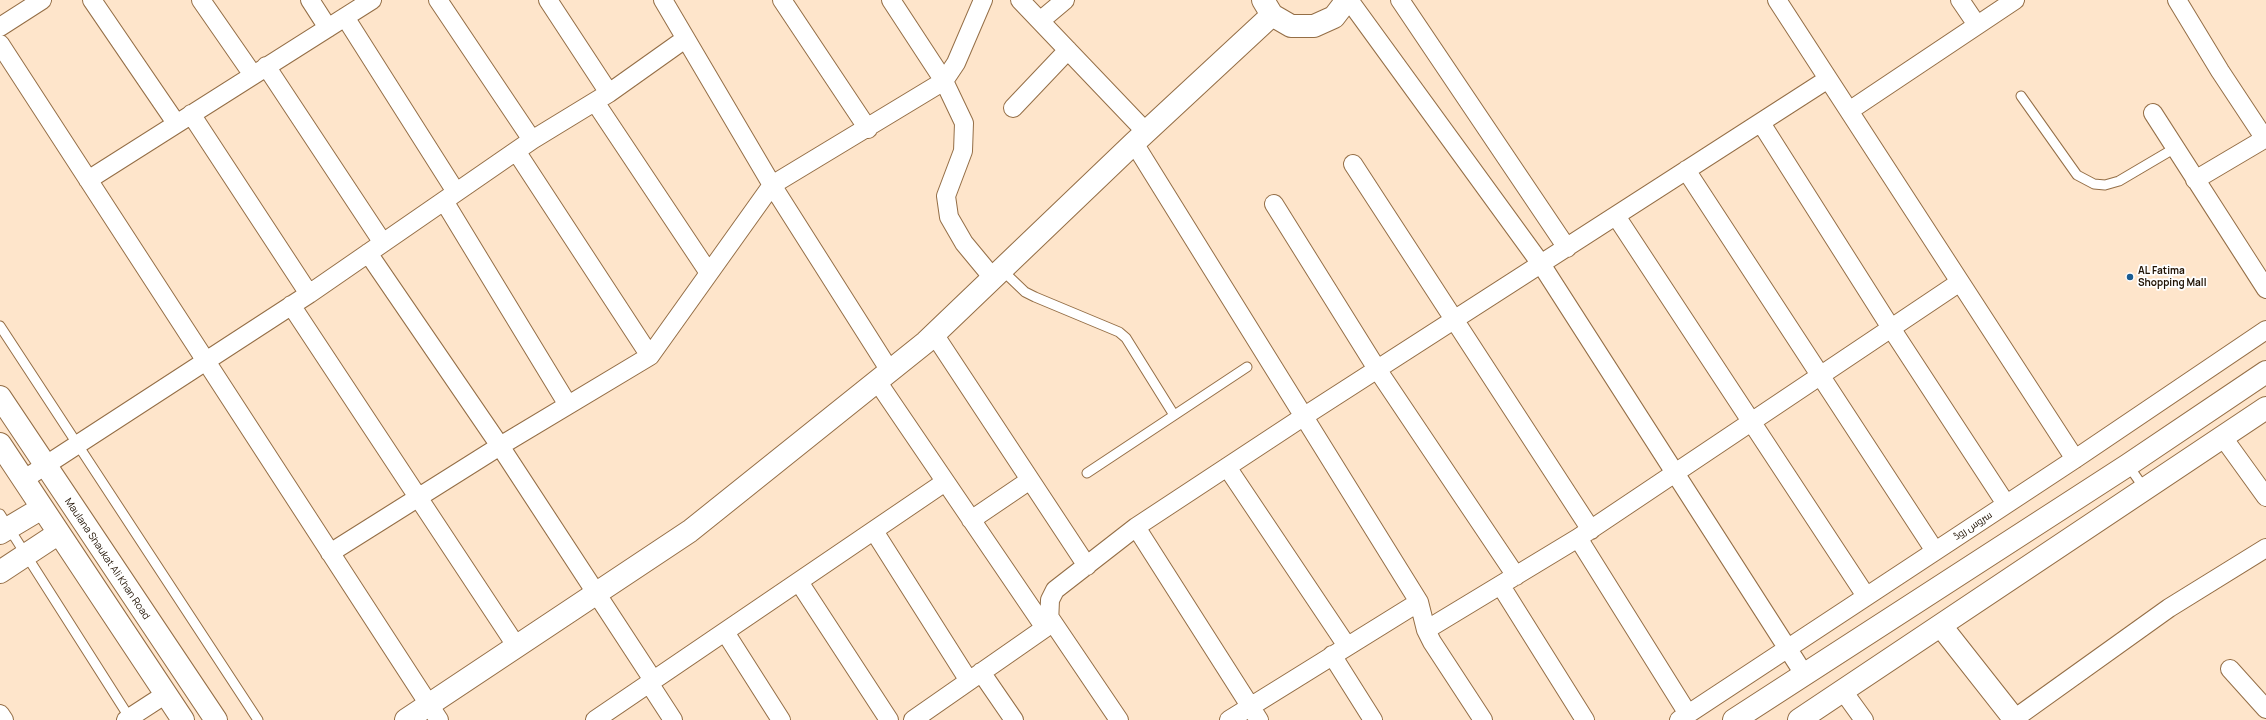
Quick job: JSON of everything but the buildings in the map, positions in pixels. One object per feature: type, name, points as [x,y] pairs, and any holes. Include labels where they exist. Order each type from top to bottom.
[{"type":"main road","points":[[406,720],[434,713],[517,647],[690,530],[884,376],[934,334],[1140,137],[1268,7],[1291,26],[1314,26],[1334,17],[1348,0]]},
{"type":"main road","points":[[1734,720],[2128,465],[2266,372]]},
{"type":"main road","name":"Maulana Shaukat Ali Khan Road","points":[[0,397],[216,720]]},
{"type":"main road","points":[[1799,720],[1941,626],[2144,488],[2266,408]]},
{"type":"main road","points":[[0,444],[183,720]]},
{"type":"main road","points":[[3,525],[42,508]]},
{"type":"main road","points":[[0,572],[59,533]]},
{"type":"main road","points":[[1941,626],[2014,720]]},
{"type":"street","points":[[0,27],[42,0]]},
{"type":"street","points":[[92,0],[176,123]]},
{"type":"street","points":[[201,0],[260,71],[376,248],[500,446],[596,594],[673,720]]},
{"type":"street","points":[[310,0],[328,28]]},
{"type":"street","points":[[88,180],[372,0]]},
{"type":"street","points":[[438,0],[532,140]]},
{"type":"street","points":[[548,0],[602,98],[709,273]]},
{"type":"street","points":[[782,0],[868,128]]},
{"type":"street","points":[[891,0],[944,81],[964,123],[963,151],[946,196],[949,217],[964,243],[997,274]]},
{"type":"street","points":[[330,553],[500,446],[650,356],[772,185],[944,81],[956,63],[983,0]]},
{"type":"street","points":[[1020,0],[1068,50],[1140,137],[1302,417],[1419,602],[1426,630],[1483,720]]},
{"type":"street","points":[[1040,21],[1065,0]]},
{"type":"street","points":[[1348,0],[1541,264],[1804,674]]},
{"type":"street","points":[[1400,0],[1567,248]]},
{"type":"street","points":[[1777,0],[2075,459]]},
{"type":"street","points":[[1960,0],[1977,25]]},
{"type":"street","points":[[1849,110],[2015,0]]},
{"type":"street","points":[[2177,0],[2220,71],[2265,138],[2195,180]]},
{"type":"street","points":[[670,3],[684,39],[772,185],[945,482],[971,520],[1119,720]]},
{"type":"street","points":[[344,17],[450,197],[568,405]]},
{"type":"street","points":[[23,480],[308,294],[532,140],[602,98],[684,39]]},
{"type":"street","points":[[0,44],[434,713]]},
{"type":"street","points":[[1013,108],[1068,50]]},
{"type":"street","points":[[913,720],[1048,623],[1050,600],[1055,590],[1136,528],[1302,417],[1828,79]]},
{"type":"street","points":[[2153,112],[2266,289]]},
{"type":"street","points":[[191,114],[308,294]]},
{"type":"street","points":[[1761,123],[1891,328],[2006,504]]},
{"type":"street","points":[[516,151],[650,356]]},
{"type":"street","points":[[1353,164],[1455,320],[1584,534],[1683,717]]},
{"type":"street","points":[[1686,170],[1935,551]]},
{"type":"street","points":[[1274,204],[1508,581],[1585,720]]},
{"type":"street","points":[[1616,216],[1866,596]]},
{"type":"street","points":[[1426,630],[1445,617],[1508,581],[1584,534],[1960,282]]},
{"type":"street","points":[[291,305],[517,647]]},
{"type":"street","name":"سروس روڈ","points":[[1683,717],[2075,459],[2266,330]]},
{"type":"street","points":[[934,334],[1087,566]]},
{"type":"street","points":[[2222,436],[2266,497]]},
{"type":"street","points":[[1227,467],[1340,651],[1373,720]]},
{"type":"street","points":[[971,520],[1030,480]]},
{"type":"street","points":[[594,720],[945,482]]},
{"type":"street","points":[[1136,528],[1255,713]]},
{"type":"street","points":[[874,531],[975,676],[1014,720]]},
{"type":"street","points":[[2014,720],[2169,608],[2266,548]]},
{"type":"street","points":[[799,582],[889,720]]},
{"type":"street","points":[[1229,720],[1255,713],[1340,651],[1419,602]]},
{"type":"street","points":[[725,632],[781,720]]},
{"type":"street","points":[[2230,669],[2263,699]]},
{"type":"street","points":[[1843,691],[1864,720]]},
{"type":"street","points":[[129,719],[166,694]]},
{"type":"street","points":[[0,714],[4,720]]},
{"type":"lane","points":[[2021,96],[2077,175],[2094,184],[2105,185],[2119,182],[2175,148]]},
{"type":"lane","points":[[997,274],[1035,297],[1119,332],[1126,338],[1174,415]]},
{"type":"lane","points":[[0,326],[258,720]]},
{"type":"lane","points":[[1088,472],[1248,367]]},
{"type":"lane","points":[[2128,465],[2144,488]]},
{"type":"lane","points":[[3,525],[27,554],[129,719]]},
{"type":"place","name":"AL Fatima Shopping Mall","points":[[2130,277]]}]
